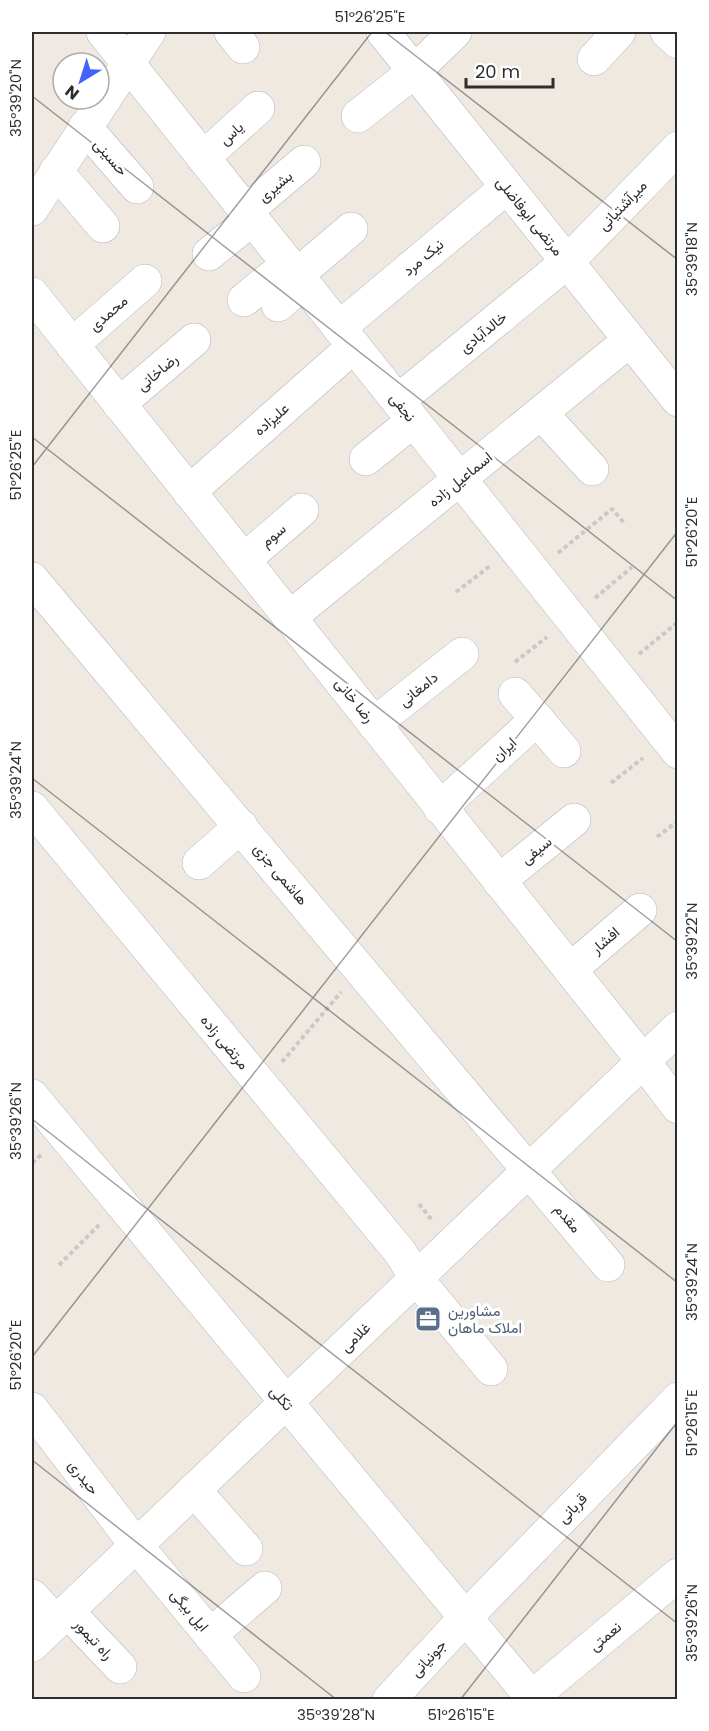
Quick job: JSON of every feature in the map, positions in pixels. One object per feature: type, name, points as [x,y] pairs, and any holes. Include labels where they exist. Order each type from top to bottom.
[{"type":"street","name":"نجفی","points":[[103,32],[672,745]]},
{"type":"street","points":[[32,208],[149,32]]},
{"type":"street","name":"مرتضی ابوفاضلی","points":[[383,32],[678,400]]},
{"type":"street","points":[[358,116],[415,71],[455,32]]},
{"type":"street","points":[[594,60],[619,32]]},
{"type":"street","points":[[667,32],[678,42]]},
{"type":"street","name":"یاس","points":[[203,158],[258,108]]},
{"type":"street","name":"حسینی","points":[[85,127],[137,187]]},
{"type":"street","name":"میرآشتیانی","points":[[567,262],[678,148]]},
{"type":"street","name":"بشیری","points":[[209,254],[304,162]]},
{"type":"street","points":[[56,171],[103,226]]},
{"type":"street","name":"نیک مرد","points":[[347,337],[507,187]]},
{"type":"street","points":[[244,300],[296,274],[351,229]]},
{"type":"street","name":"خالدآبادی","points":[[366,459],[406,411],[567,262]]},
{"type":"street","points":[[278,305],[296,274]]},
{"type":"street","name":"محمدی","points":[[72,345],[145,281]]},
{"type":"street","name":"رضا خانی","points":[[32,294],[678,1107]]},
{"type":"street","name":"علیزاده","points":[[189,492],[347,337]]},
{"type":"street","name":"رضاخانی","points":[[119,404],[194,340]]},
{"type":"street","name":"اسماعیل زاده","points":[[289,618],[630,340]]},
{"type":"street","points":[[541,413],[592,469]]},
{"type":"street","name":"سوم","points":[[244,560],[302,510]]},
{"type":"street","name":"هاشمی جزی","points":[[32,579],[528,1171]]},
{"type":"street","name":"دامغانی","points":[[374,724],[462,654]]},
{"type":"street","points":[[515,678],[537,719],[564,751]]},
{"type":"street","name":"ایران","points":[[440,808],[537,719]]},
{"type":"street","name":"مرتضی زاده","points":[[32,808],[400,1252],[416,1278],[491,1369]]},
{"type":"street","name":"سیفی","points":[[499,881],[574,820]]},
{"type":"street","points":[[199,863],[241,826]]},
{"type":"street","name":"افشار","points":[[570,970],[640,910]]},
{"type":"street","name":"غلامی","points":[[32,1645],[678,1028]]},
{"type":"street","name":"تکلی","points":[[32,1096],[533,1698]]},
{"type":"street","name":"مقدم","points":[[528,1171],[608,1265]]},
{"type":"street","name":"قربانی","points":[[466,1617],[678,1399]]},
{"type":"street","name":"حیدری","points":[[32,1409],[136,1545]]},
{"type":"street","points":[[194,1490],[246,1549]]},
{"type":"street","name":"ایل بیگی","points":[[136,1545],[244,1676]]},
{"type":"street","name":"نعمتی","points":[[533,1698],[678,1575]]},
{"type":"street","points":[[210,1635],[265,1588]]},
{"type":"street","name":"راه تیمور","points":[[32,1596],[62,1616],[120,1667]]},
{"type":"street","name":"جونیانی","points":[[389,1700],[466,1617]]},
{"type":"path","points":[[534,573],[612,509],[625,524]]},
{"type":"path","points":[[456,592],[514,547]]},
{"type":"path","points":[[515,678],[571,618],[632,567]]},
{"type":"path","points":[[616,674],[678,622]]},
{"type":"path","points":[[610,783],[672,745]]},
{"type":"path","points":[[657,837],[678,821]]},
{"type":"path","points":[[261,1086],[361,969]]},
{"type":"path","points":[[59,1265],[120,1203]]},
{"type":"place","name":"مشاورین املاک ماهان","points":[[428,1319]]}]
